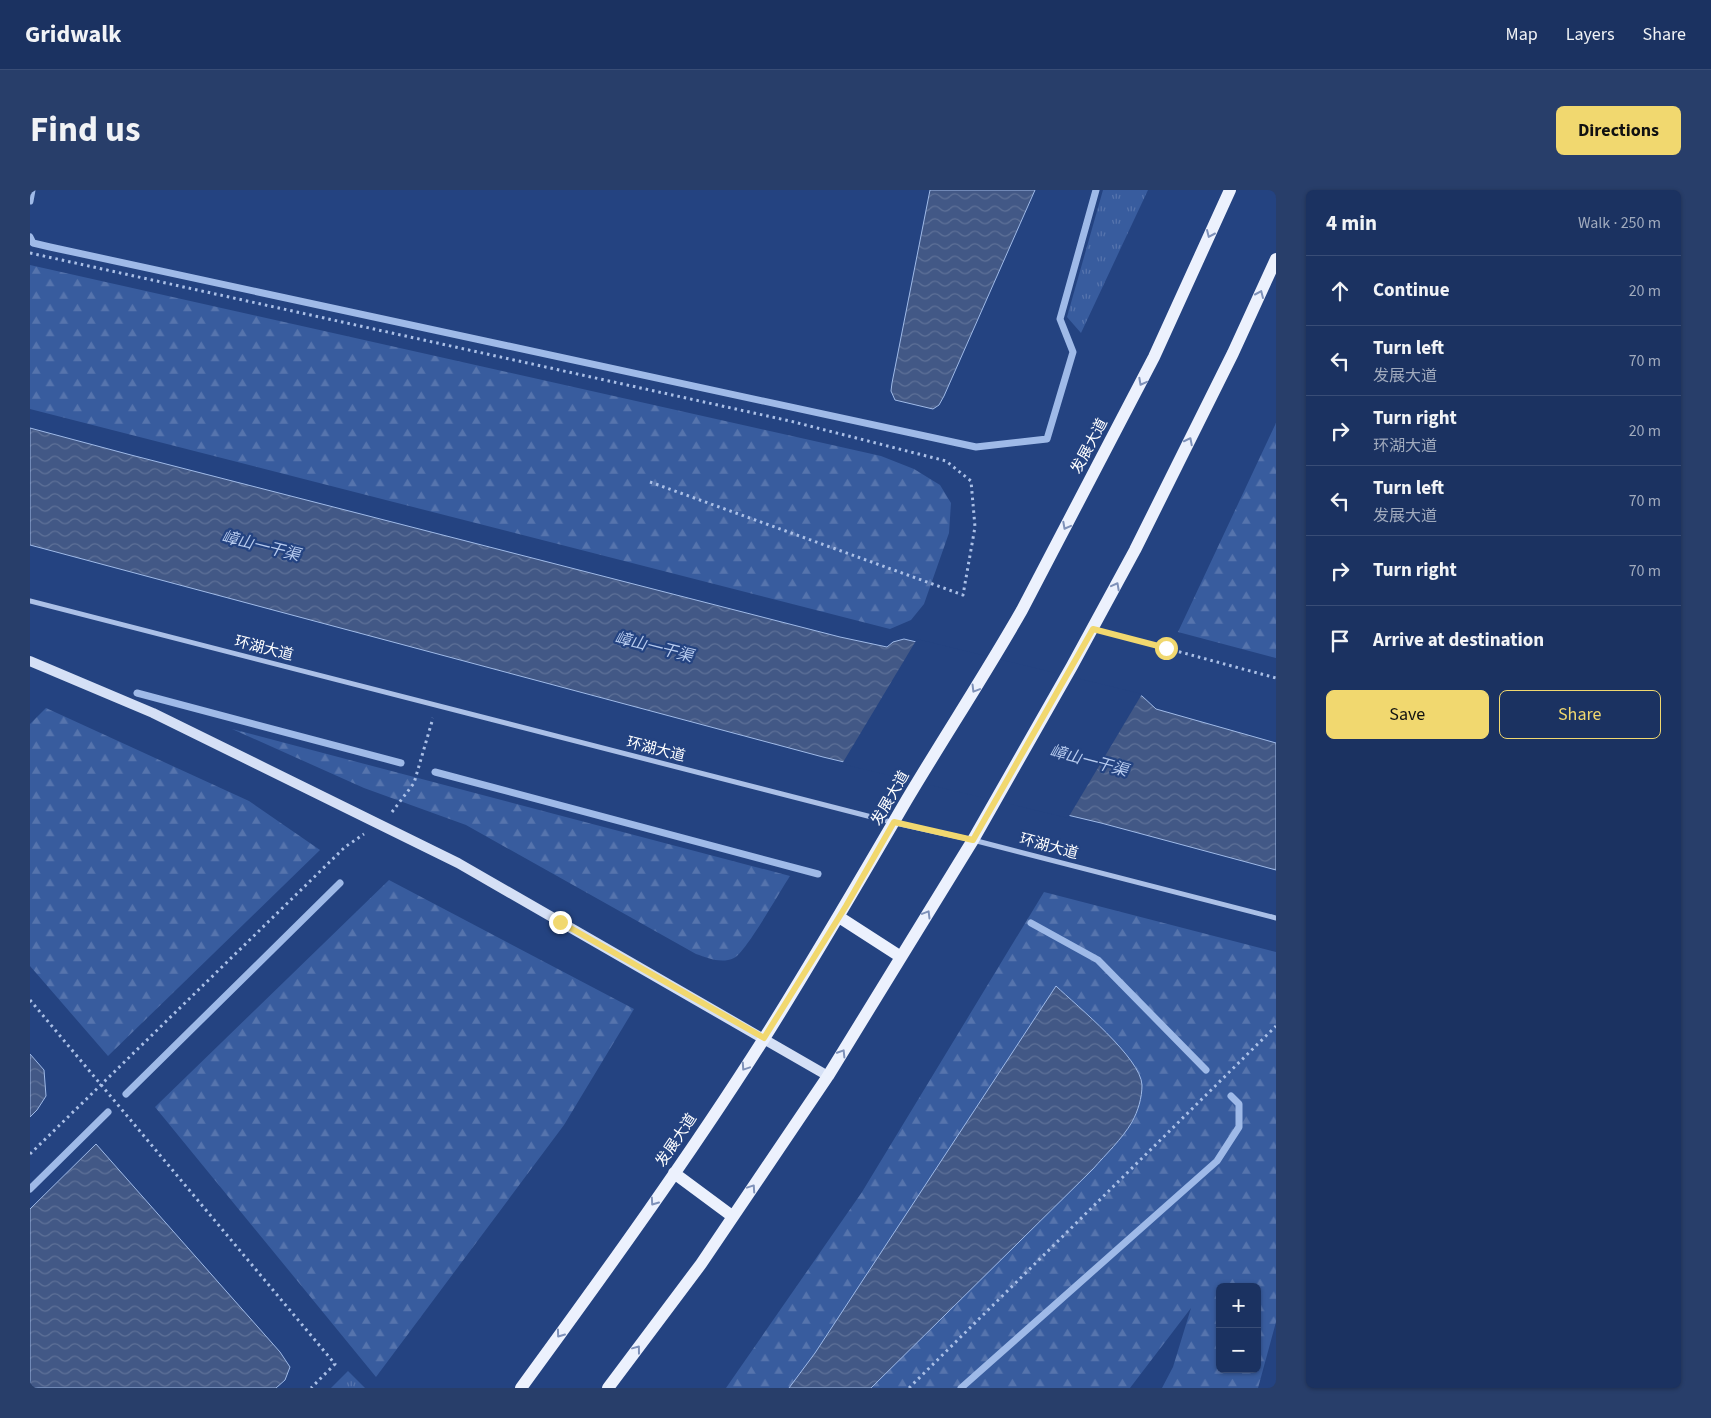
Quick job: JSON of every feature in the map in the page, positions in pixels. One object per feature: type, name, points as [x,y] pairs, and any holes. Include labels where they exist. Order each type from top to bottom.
[{"type":"main road","name":"发展大道","points":[[521,1388],[674,1173],[764,1038],[1001,647],[1154,357],[1230,190]]},
{"type":"main road","points":[[608,1388],[701,1264],[828,1076],[973,840],[1093,629],[1135,550],[1233,353],[1276,259]]},
{"type":"main road","points":[[30,661],[153,713],[458,864],[828,1076]]},
{"type":"main road","points":[[839,917],[901,957]]},
{"type":"main road","points":[[674,1173],[732,1216]]},
{"type":"street","name":"环湖大道","points":[[30,602],[1276,918]]},
{"type":"path","points":[[30,253],[790,421],[946,461],[972,481],[975,528],[963,595],[650,482]]},
{"type":"path","points":[[1093,629],[1276,678]]},
{"type":"path","points":[[30,1154],[345,847],[380,825],[398,806],[414,783],[437,706]]},
{"type":"path","points":[[30,1000],[335,1364],[311,1388]]},
{"type":"path","points":[[909,1388],[1276,1026]]},
{"type":"green space","points":[[1103,190],[1148,190],[1081,333],[1067,317]]},
{"type":"green space","points":[[30,265],[881,456],[914,469],[940,485],[951,503],[949,533],[924,604],[911,620],[890,629],[30,409]]},
{"type":"green space","points":[[1276,423],[1276,658],[1178,632]]},
{"type":"green space","points":[[46,708],[249,801],[320,850],[108,1056],[30,966],[30,724]]},
{"type":"green space","points":[[232,729],[790,876],[739,953],[729,960],[710,959],[696,954],[466,825],[364,788]]},
{"type":"green space","points":[[389,880],[634,1009],[564,1125],[376,1377],[155,1107]]},
{"type":"green space","points":[[1044,892],[1276,952],[1276,1322],[1258,1388],[1162,1388],[1173,1367],[1191,1308],[1130,1388],[726,1388],[862,1192]]},
{"type":"green space","points":[[348,1371],[365,1388],[331,1388]]},
{"type":"water","points":[[930,190],[1035,190],[944,396],[939,405],[933,409],[895,400],[891,391]]},
{"type":"water","name":"嶂山一干渠","points":[[30,428],[840,637],[887,647],[893,642],[904,639],[1142,696],[1156,709],[1276,743],[1276,870],[1101,823],[823,757],[30,545]]},
{"type":"water","points":[[1056,986],[1120,1047],[1139,1074],[1142,1085],[1140,1100],[1132,1122],[1093,1169],[871,1388],[789,1388],[815,1353]]},
{"type":"water","points":[[30,1054],[44,1070],[46,1096],[30,1117]]},
{"type":"water","points":[[96,1144],[280,1352],[290,1367],[285,1380],[276,1388],[30,1388],[30,1209]]},
{"type":"pier","points":[[917,639],[1142,694],[1068,818],[842,764]]},
{"type":"waterway","points":[[30,201],[32,190]]},
{"type":"waterway","points":[[30,237],[33,243],[50,247],[976,447],[1047,439],[1073,352],[1060,319],[1096,190]]},
{"type":"waterway","points":[[137,693],[401,763]]},
{"type":"waterway","points":[[435,772],[818,874]]},
{"type":"waterway","points":[[126,1094],[340,883]]},
{"type":"waterway","points":[[1031,923],[1098,960],[1206,1070]]},
{"type":"waterway","points":[[961,1388],[1217,1161],[1239,1127],[1239,1104],[1231,1096]]},
{"type":"waterway","points":[[30,1189],[108,1112]]},
{"type":"route","points":[[560,922],[764,1038],[846,906],[894,822],[973,840],[1093,629],[1166,648]]}]
